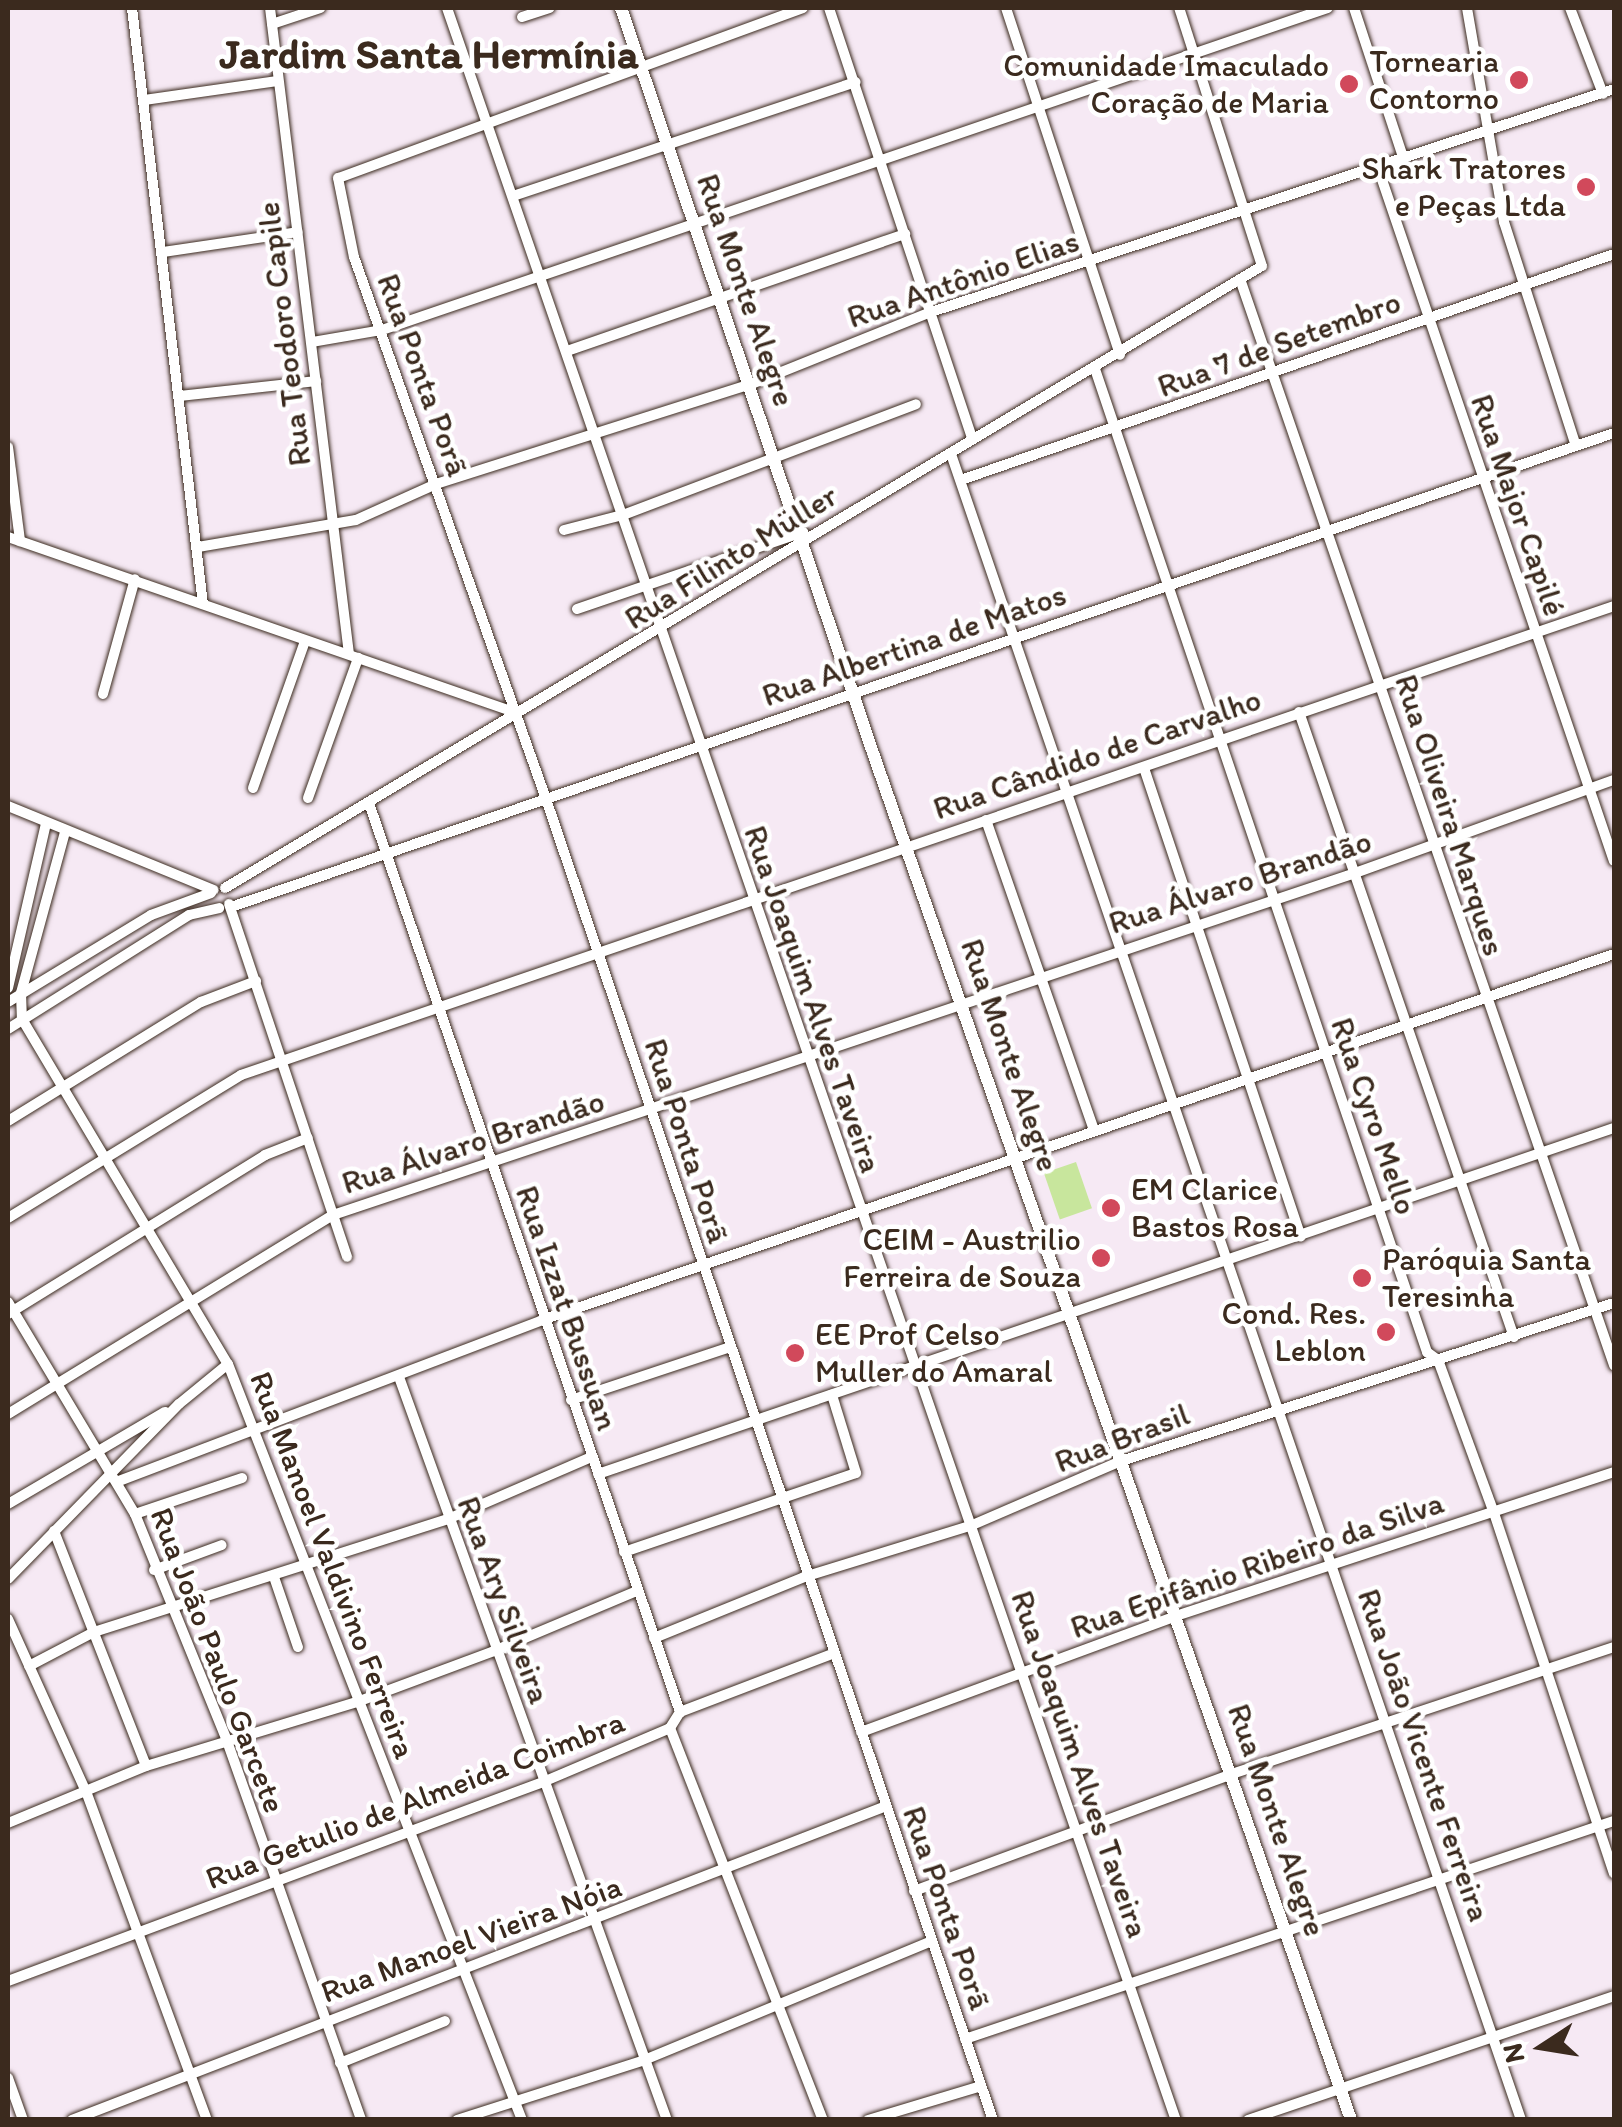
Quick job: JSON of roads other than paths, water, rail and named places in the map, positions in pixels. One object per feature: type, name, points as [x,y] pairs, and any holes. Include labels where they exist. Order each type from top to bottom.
[{"type":"street","points":[[132,8],[204,604]]},
{"type":"street","name":"Rua Teodoro Capile","points":[[270,8],[333,528],[354,656]]},
{"type":"street","points":[[272,24],[320,8]]},
{"type":"street","name":"Rua Joaquim Alves Taveira","points":[[447,8],[913,1368],[1176,2120]]},
{"type":"street","points":[[522,17],[550,8]]},
{"type":"street","name":"Rua Monte Alegre","points":[[621,8],[748,385],[804,535],[854,692],[1352,2120]]},
{"type":"street","points":[[486,120],[803,8]]},
{"type":"street","points":[[830,8],[972,437]]},
{"type":"street","points":[[1006,8],[1120,355]]},
{"type":"street","points":[[1179,8],[1242,209]]},
{"type":"street","points":[[312,342],[382,330],[542,278],[693,221],[1328,8]]},
{"type":"street","points":[[1354,8],[1402,154]]},
{"type":"street","points":[[1468,8],[1484,131],[1520,285],[1576,446]]},
{"type":"street","points":[[1570,8],[1602,94]]},
{"type":"street","points":[[144,100],[278,81]]},
{"type":"street","points":[[513,196],[856,82]]},
{"type":"street","name":"Rua Antônio Elias","points":[[198,547],[333,528],[436,484],[748,385],[931,312],[1402,154],[1614,89]]},
{"type":"street","name":"Rua Ponta Porã","points":[[486,120],[338,178],[354,258],[544,796],[752,1424],[992,2120]]},
{"type":"street","name":"Rua Major Capilé","points":[[1377,165],[1614,861]]},
{"type":"street","name":"Rua Filinto Müller","points":[[8,1002],[151,916],[217,891],[370,806],[514,712],[661,632],[804,535],[1120,355],[1262,266],[1242,209]]},
{"type":"street","points":[[162,252],[298,232]]},
{"type":"street","points":[[567,352],[905,234]]},
{"type":"street","name":"Rua 7 de Setembro","points":[[960,480],[1614,254]]},
{"type":"street","name":"Rua Oliveira Marques","points":[[1240,280],[1614,1365]]},
{"type":"street","name":"Rua Cyro Mello","points":[[1095,369],[1427,1352],[1438,1360],[1493,1510],[1614,1873]]},
{"type":"street","points":[[180,396],[316,381]]},
{"type":"street","points":[[564,530],[623,515],[916,404]]},
{"type":"street","name":"Rua Albertina de Matos","points":[[8,1029],[189,915],[387,852],[1614,433]]},
{"type":"street","points":[[8,447],[14,539],[514,712]]},
{"type":"street","name":"Rua João Vicente Ferreira","points":[[951,454],[1280,1406],[1521,2120]]},
{"type":"street","points":[[577,609],[804,535]]},
{"type":"street","points":[[103,694],[135,579]]},
{"type":"street","name":"Rua Cândido de Carvalho","points":[[8,1218],[241,1075],[752,901],[907,844],[1144,768],[1614,606]]},
{"type":"street","points":[[253,788],[305,641]]},
{"type":"street","points":[[308,798],[354,656]]},
{"type":"street","points":[[1300,712],[1514,1337]]},
{"type":"street","points":[[1144,768],[1301,1236]]},
{"type":"street","name":"Rua Álvaro Brandão","points":[[8,1414],[192,1297],[333,1215],[494,1165],[650,1108],[1275,896],[1356,873],[1431,841],[1614,780]]},
{"type":"street","points":[[8,806],[217,891],[284,1059],[347,1257]]},
{"type":"street","name":"Rua Izzat Bussuan","points":[[370,806],[442,1008],[542,1320],[680,1712]]},
{"type":"street","points":[[986,820],[1094,1130]]},
{"type":"street","points":[[8,988],[46,824]]},
{"type":"street","points":[[22,1020],[21,993],[65,832]]},
{"type":"street","points":[[217,891],[226,906]]},
{"type":"street","points":[[119,1481],[542,1320],[703,1270],[1094,1130],[1410,1028],[1485,997],[1614,954]]},
{"type":"street","points":[[8,1121],[201,1002],[256,981]]},
{"type":"street","name":"Rua Manoel Valdivino Ferreira","points":[[22,1020],[192,1297],[228,1364],[309,1563],[358,1702],[413,1829],[522,2120]]},
{"type":"street","points":[[598,1474],[1380,1212],[1614,1128]]},
{"type":"street","points":[[9,1309],[150,1228],[265,1155],[308,1138]]},
{"type":"street","name":"Rua Brasil","points":[[654,1638],[804,1577],[970,1526],[1121,1461],[1280,1406],[1514,1337],[1614,1303]]},
{"type":"street","name":"Rua João Paulo Garcete","points":[[9,1309],[113,1470],[134,1514],[227,1741],[323,2020],[362,2120]]},
{"type":"street","points":[[572,1400],[727,1348]]},
{"type":"street","points":[[8,1578],[179,1404],[228,1364]]},
{"type":"street","name":"Rua Ary Silveira","points":[[399,1377],[494,1652],[667,2120]]},
{"type":"street","points":[[624,1552],[856,1473],[832,1395]]},
{"type":"street","points":[[8,1504],[179,1404]]},
{"type":"street","points":[[29,1666],[94,1632],[448,1519],[591,1457]]},
{"type":"street","name":"Rua Epifânio Ribeiro da Silva","points":[[861,1732],[1176,1616],[1614,1472]]},
{"type":"street","points":[[134,1514],[242,1478]]},
{"type":"street","points":[[54,1530],[146,1766]]},
{"type":"street","points":[[154,1570],[222,1545]]},
{"type":"street","points":[[274,1577],[298,1647]]},
{"type":"street","points":[[8,1823],[88,1794],[146,1766],[358,1702],[494,1652],[637,1591]]},
{"type":"street","points":[[8,1618],[88,1794],[207,2120]]},
{"type":"street","points":[[914,1890],[1232,1774],[1614,1648]]},
{"type":"street","points":[[680,1712],[832,1654]]},
{"type":"street","name":"Rua Getulio de Almeida Coimbra","points":[[8,1981],[543,1782],[670,1728],[680,1712]]},
{"type":"street","points":[[670,1728],[780,1999],[823,2120]]},
{"type":"street","name":"Rua Manoel Vieira Nóia","points":[[72,2120],[191,2076],[323,2020],[726,1872],[886,1806]]},
{"type":"street","points":[[965,2039],[1614,1821]]},
{"type":"street","points":[[458,2120],[642,2060],[780,1999],[932,1940]]},
{"type":"street","points":[[1248,2120],[1614,1996]]},
{"type":"street","points":[[340,2063],[445,2021]]},
{"type":"street","points":[[8,2078],[23,2120]]},
{"type":"street","points":[[868,2120],[981,2086]]},
{"type":"place","name":"Tornearia Contorno","points":[[1519,80]]},
{"type":"place","name":"Comunidade Imaculado Coração de Maria","points":[[1349,84]]},
{"type":"place","name":"Shark Tratores e Peças Ltda","points":[[1586,187]]},
{"type":"place","name":"EM Clarice Bastos Rosa","points":[[1111,1208]]},
{"type":"place","name":"CEIM - Austrilio Ferreira de Souza","points":[[1101,1258]]},
{"type":"place","name":"Paróquia Santa Teresinha","points":[[1362,1278]]},
{"type":"place","name":"Cond. Res. Leblon","points":[[1386,1332]]},
{"type":"place","name":"EE Prof Celso Muller do Amaral","points":[[795,1353]]},
{"type":"district","name":"Jardim Santa Hermínia","points":[[429,54]]}]
